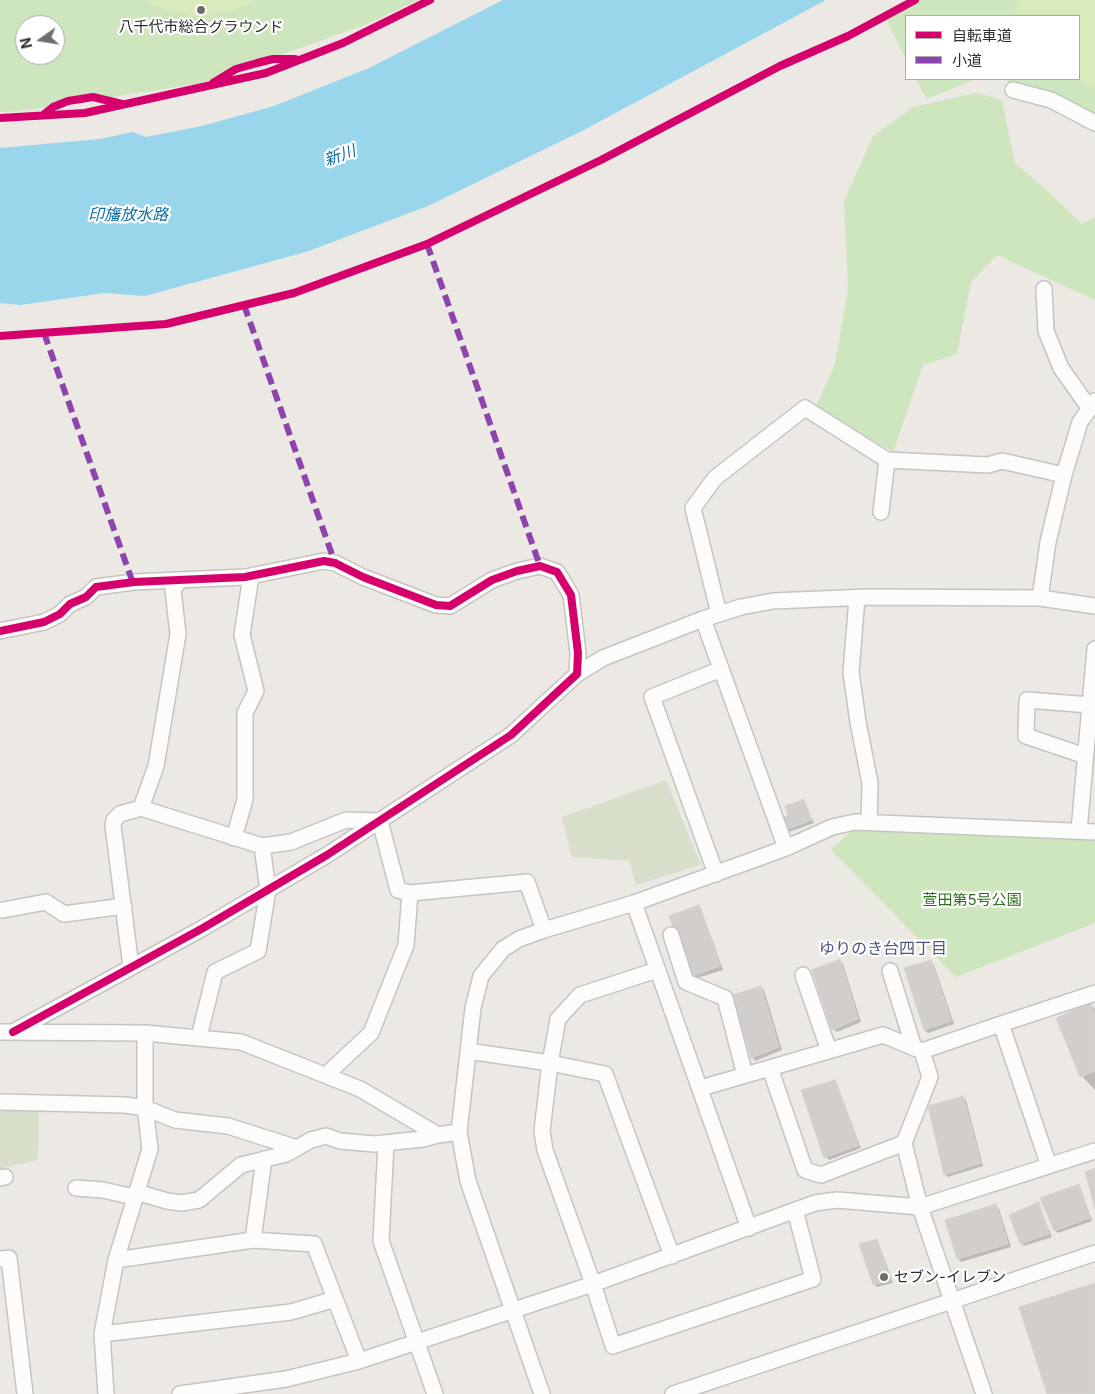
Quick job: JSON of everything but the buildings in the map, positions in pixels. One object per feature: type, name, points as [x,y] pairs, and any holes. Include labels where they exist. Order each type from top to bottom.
[{"type":"street","points":[[1013,90],[1051,100],[1095,123]]},
{"type":"street","points":[[1040,598],[1048,542],[1064,475],[1080,422],[1092,405],[1061,368],[1046,331],[1044,289]]},
{"type":"street","points":[[719,614],[693,508],[715,478],[805,408],[887,460],[988,465],[1002,461],[1064,475]]},
{"type":"street","points":[[880,512],[887,460]]},
{"type":"street","points":[[0,631],[44,622],[60,614],[70,604],[86,597],[96,587],[250,576],[324,561],[335,562],[363,577],[436,605],[450,606],[492,580],[517,570],[540,566],[557,572],[571,595],[578,654],[578,674]]},
{"type":"street","points":[[234,838],[245,799],[245,713],[256,691],[242,635],[250,576]]},
{"type":"street","points":[[141,808],[156,766],[178,634],[173,590],[180,580]]},
{"type":"street","points":[[858,598],[851,672],[858,722],[870,783],[869,822]]},
{"type":"street","points":[[7,1032],[131,967],[268,890],[380,821],[511,735],[578,674],[603,658],[702,619],[741,607],[773,601],[858,598],[1040,598],[1095,606]]},
{"type":"street","points":[[702,619],[786,848]]},
{"type":"street","points":[[1079,831],[1095,649]]},
{"type":"street","points":[[716,874],[652,697],[721,669]]},
{"type":"street","points":[[1086,756],[1026,736],[1027,700],[1090,704]]},
{"type":"street","points":[[131,967],[113,826],[114,820],[120,814],[141,808],[262,846],[291,842],[346,820],[380,821]]},
{"type":"street","points":[[380,821],[398,890],[410,893],[527,882],[544,930]]},
{"type":"street","points":[[542,1394],[468,1181],[458,1132],[473,1008],[481,976],[503,949],[519,939],[634,903],[716,874],[786,848],[832,827],[869,822],[1095,832]]},
{"type":"street","points":[[199,1037],[215,972],[258,951],[268,890],[262,846]]},
{"type":"street","points":[[326,1074],[371,1033],[406,946],[410,893]]},
{"type":"street","points":[[3,910],[46,902],[64,914],[124,906]]},
{"type":"street","points":[[634,903],[749,1228]]},
{"type":"street","points":[[671,936],[686,982],[725,998],[745,1075]]},
{"type":"street","points":[[657,970],[580,995],[558,1019],[550,1063],[542,1131],[544,1150],[593,1284],[613,1346],[813,1279],[795,1210]]},
{"type":"street","points":[[890,971],[930,1077],[904,1143],[920,1208],[984,1394]]},
{"type":"street","points":[[803,975],[829,1051]]},
{"type":"street","points":[[701,1088],[883,1035],[918,1049],[1002,1024],[1095,993]]},
{"type":"street","points":[[1002,1024],[1049,1166]]},
{"type":"street","points":[[7,1032],[145,1033],[241,1042],[360,1089],[438,1135]]},
{"type":"street","points":[[106,1394],[102,1334],[116,1260],[150,1149],[145,1108],[145,1033]]},
{"type":"street","points":[[468,1051],[550,1063],[604,1074],[672,1256]]},
{"type":"street","points":[[770,1068],[805,1170],[821,1175],[904,1143]]},
{"type":"street","points":[[0,1102],[125,1105],[145,1108],[175,1120],[228,1126],[296,1148]]},
{"type":"street","points":[[76,1188],[103,1190],[181,1203],[199,1200],[241,1165],[286,1154],[311,1140],[326,1136],[340,1141],[386,1143],[458,1132]]},
{"type":"street","points":[[386,1143],[381,1241],[415,1343],[435,1394]]},
{"type":"street","points":[[180,1394],[286,1379],[359,1361],[593,1284],[815,1203],[837,1200],[920,1208],[1095,1151]]},
{"type":"street","points":[[253,1240],[264,1160]]},
{"type":"street","points":[[116,1260],[253,1240],[314,1244],[359,1361]]},
{"type":"street","points":[[673,1394],[1095,1253]]},
{"type":"street","points":[[0,1259],[9,1258],[25,1394]]},
{"type":"street","points":[[102,1334],[291,1312],[335,1299]]},
{"type":"green space","points":[[0,0],[418,0],[370,23],[202,83],[21,111],[0,112]]},
{"type":"green space","name":"八千代市総合グラウンド","points":[[146,0],[258,0],[233,11],[198,17],[160,8]]},
{"type":"green space","points":[[922,0],[1095,0],[1095,115],[1044,90],[1008,82],[1007,80],[1080,80],[1080,15],[905,15],[905,57],[886,18]]},
{"type":"green space","points":[[1019,0],[1095,0],[1095,91],[1080,80],[1080,15],[1013,15]]},
{"type":"green space","points":[[917,80],[974,80],[927,99]]},
{"type":"green space","points":[[976,93],[1002,100],[1015,163],[1082,224],[1095,217],[1095,300],[997,255],[971,282],[957,354],[923,365],[893,452],[816,406],[835,364],[848,289],[844,201],[873,136],[913,107]]},
{"type":"green space","points":[[666,780],[701,865],[636,885],[629,861],[572,857],[562,817]]},
{"type":"green space","name":"萱田第5号公園","points":[[853,829],[1095,840],[1095,923],[956,977],[831,850]]},
{"type":"green space","points":[[0,1107],[16,1110],[39,1109],[38,1160],[0,1169]]},
{"type":"water","name":"印旛放水路","points":[[503,0],[826,0],[582,131],[428,206],[306,252],[145,296],[104,293],[21,305],[0,303],[0,148],[100,139],[133,132],[146,137],[202,126],[274,106],[369,68]]},
{"type":"marked path","points":[[427,244],[540,566]]},
{"type":"marked path","points":[[244,305],[335,563]]},
{"type":"marked path","points":[[44,333],[133,583]]},
{"type":"cycle path","points":[[0,118],[85,113],[266,73],[343,43],[430,0]]},
{"type":"cycle path","points":[[0,336],[166,324],[294,293],[427,244],[601,160],[780,66],[848,36],[915,0]]},
{"type":"cycle path","points":[[213,83],[236,69],[273,59],[295,59]]},
{"type":"cycle path","points":[[43,115],[53,107],[68,101],[93,97],[122,104]]},
{"type":"cycle path","points":[[0,631],[44,622],[60,614],[70,604],[86,597],[96,587],[134,582],[245,577],[324,561],[335,563],[363,577],[436,605],[450,606],[492,580],[517,571],[540,566],[557,572],[571,595],[578,653],[577,674],[511,735],[327,855],[203,928],[13,1032]]},
{"type":"place","name":"八千代市総合グラウンド","points":[[201,10]]},
{"type":"place","name":"セブン-イレブン","points":[[884,1277]]},
{"type":"district","name":"ゆりのき台四丁目","points":[[883,949]]},
{"type":"water label","name":"新川","points":[[340,156]]}]
